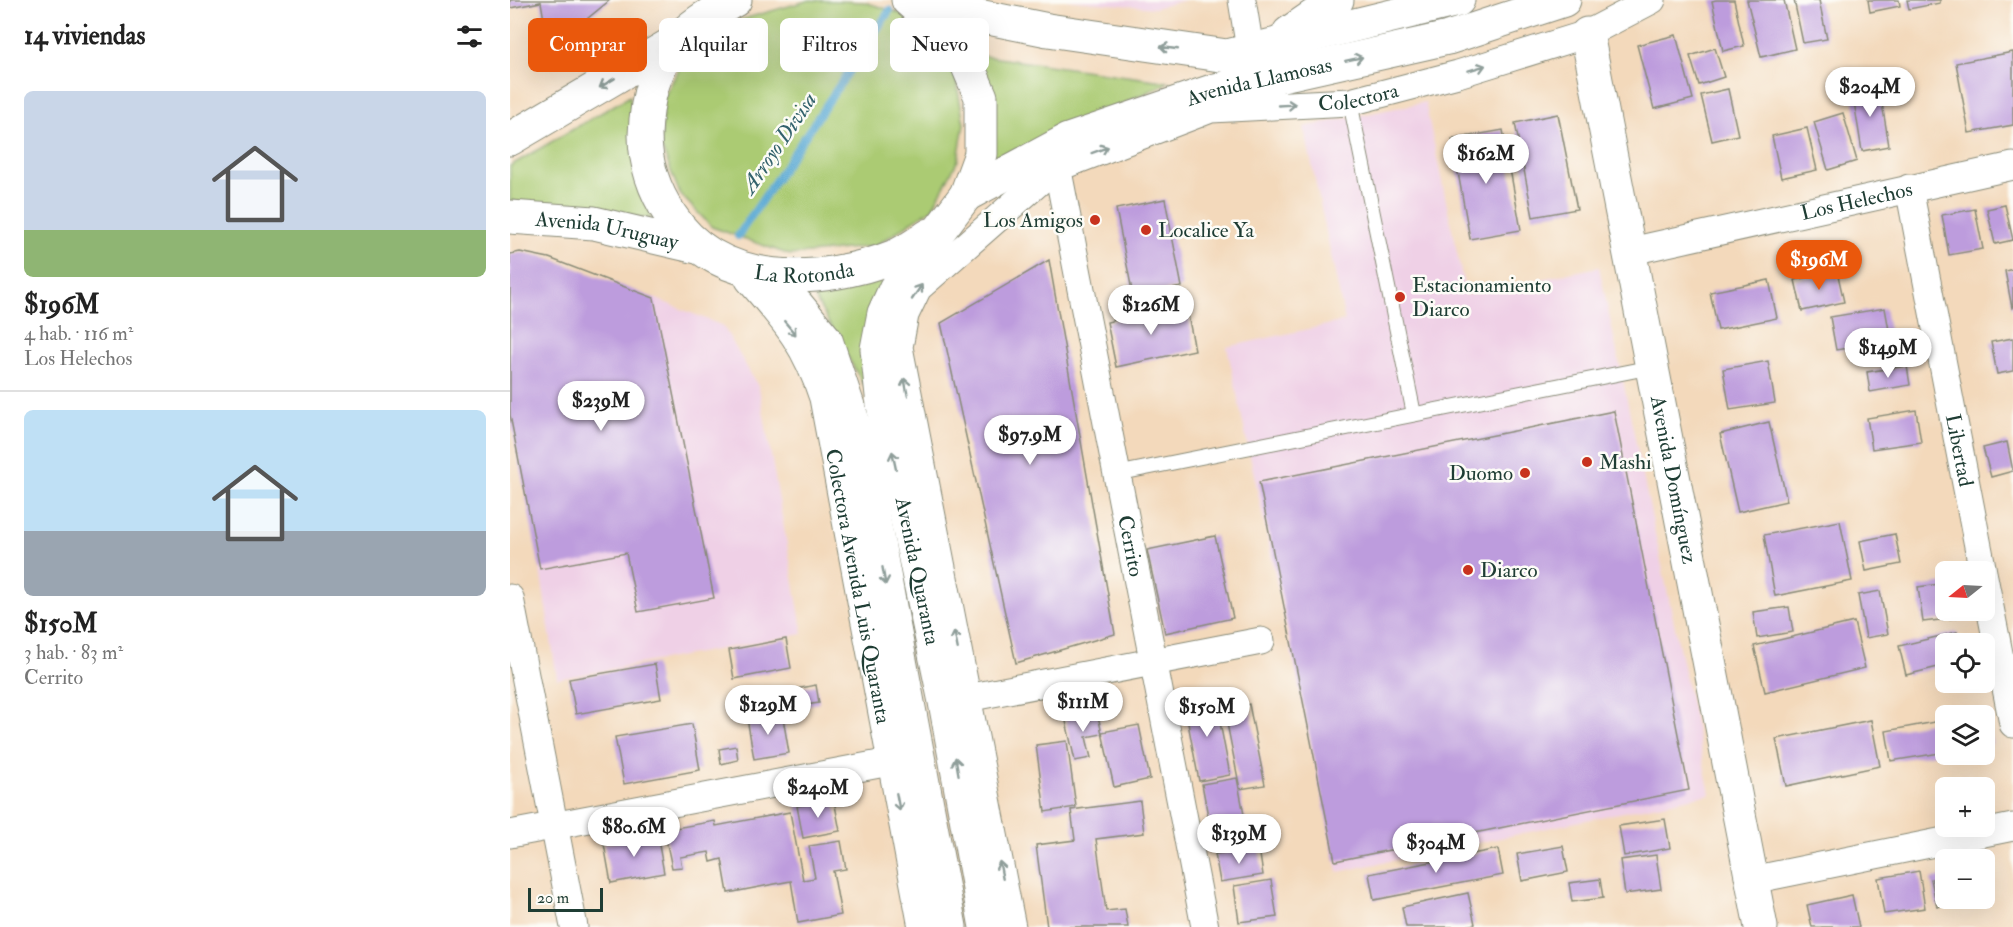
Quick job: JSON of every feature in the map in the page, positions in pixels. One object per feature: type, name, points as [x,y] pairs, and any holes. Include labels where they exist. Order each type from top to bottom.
[{"type":"main road","name":"La Rotonda","points":[[701,18],[735,0]]},
{"type":"main road","points":[[1262,47],[1336,0]]},
{"type":"main road","name":"Avenida Llamosas","points":[[911,2],[1048,30],[1227,56],[1458,0]]},
{"type":"main road","name":"Avenida Llamosas","points":[[952,214],[1068,140],[1215,90],[1448,38],[1564,0]]},
{"type":"main road","points":[[911,2],[959,45],[981,97],[981,154],[952,214]]},
{"type":"main road","name":"Avenida Domínguez","points":[[1587,34],[1761,927]]},
{"type":"main road","points":[[510,139],[659,44]]},
{"type":"main road","name":"La Rotonda","points":[[659,70],[646,108],[645,154],[659,197],[677,225],[701,248],[743,269],[798,276],[848,271],[897,255],[952,214]]},
{"type":"main road","name":"Avenida Quaranta","points":[[952,214],[895,289],[884,313],[878,349],[883,405],[956,700],[986,927]]},
{"type":"main road","name":"Avenida Uruguay","points":[[510,217],[594,223],[701,248]]},
{"type":"main road","name":"Avenida Quaranta","points":[[743,269],[797,305],[826,340],[858,436],[864,538],[950,927]]},
{"type":"street","points":[[1242,0],[1262,47]]},
{"type":"street","name":"Colectora","points":[[952,214],[1057,166],[1211,109],[1350,102],[1458,74],[1587,34],[1652,0]]},
{"type":"street","name":"Colectora","points":[[956,700],[899,347],[905,315],[918,288],[1057,166]]},
{"type":"street","name":"Cerrito","points":[[1057,166],[1205,927]]},
{"type":"street","name":"Los Helechos","points":[[1631,252],[2013,166]]},
{"type":"street","name":"Libertad","points":[[1909,188],[1981,561]]},
{"type":"street","name":"Colectora Avenida Luis Quaranta","points":[[864,538],[890,762],[922,927]]},
{"type":"street","points":[[510,598],[574,927]]},
{"type":"street","points":[[1993,621],[2013,724]]},
{"type":"street","points":[[1012,927],[956,700],[1261,641]]},
{"type":"street","points":[[510,834],[890,762]]},
{"type":"street","points":[[1752,880],[2013,827]]},
{"type":"lane","points":[[1350,102],[1414,414]]},
{"type":"lane","points":[[1116,474],[1653,367]]},
{"type":"shaded area","points":[[1064,0],[1186,0],[1155,8]]},
{"type":"shaded area","name":"Diarco","points":[[1425,102],[1466,295],[1599,267],[1710,794],[1338,872],[1227,347],[1345,321],[1304,127]]},
{"type":"shaded area","points":[[654,298],[723,326],[759,388],[803,634],[557,679],[540,569],[512,428],[552,420]]},
{"type":"green space","points":[[810,0],[864,2],[903,14],[907,18],[890,18],[890,72],[953,72],[964,124],[958,160],[932,209],[875,246],[790,255],[712,227],[680,194],[661,146],[664,97],[678,72],[768,72],[768,18],[747,18]]},
{"type":"green space","points":[[989,57],[1169,82],[993,165],[973,72],[989,72]]},
{"type":"green space","points":[[630,96],[651,219],[510,201],[510,166]]},
{"type":"green space","points":[[886,269],[863,384],[806,282]]},
{"type":"building","points":[[510,0],[610,0],[588,18],[544,18],[541,2],[510,8]]},
{"type":"building","points":[[1734,0],[1744,46],[1723,51],[1712,1]]},
{"type":"building","points":[[1747,0],[1784,0],[1795,49],[1761,57]]},
{"type":"building","points":[[1794,0],[1819,0],[1827,39],[1803,43]]},
{"type":"building","points":[[1868,0],[1899,0],[1900,6],[1870,12]]},
{"type":"building","points":[[1907,0],[1940,0],[1940,3],[1909,9]]},
{"type":"building","points":[[1676,35],[1693,99],[1654,109],[1637,45]]},
{"type":"building","points":[[1715,48],[1724,77],[1699,85],[1690,56]]},
{"type":"building","points":[[2013,52],[2013,125],[1969,133],[1956,63]]},
{"type":"building","points":[[1879,85],[1889,146],[1862,151],[1852,89]]},
{"type":"building","points":[[1728,89],[1738,135],[1712,141],[1701,95]]},
{"type":"building","points":[[1843,113],[1857,161],[1828,170],[1814,122]]},
{"type":"building","points":[[1558,114],[1577,209],[1533,217],[1515,123]]},
{"type":"building","points":[[1807,128],[1817,170],[1781,178],[1772,136]]},
{"type":"building","points":[[1503,130],[1521,230],[1470,239],[1452,139]]},
{"type":"building","name":"Localice Ya","points":[[1165,199],[1182,287],[1133,296],[1116,209]]},
{"type":"building","points":[[2005,205],[2013,240],[1995,244],[1987,209]]},
{"type":"building","points":[[1975,209],[1983,249],[1949,255],[1942,215]]},
{"type":"building","points":[[520,252],[549,258],[654,298],[714,598],[638,612],[626,553],[540,569],[510,415],[510,254]]},
{"type":"building","points":[[1049,260],[1115,634],[1016,663],[941,323]]},
{"type":"building","points":[[2013,269],[2013,307],[2012,308],[2005,271]]},
{"type":"building","points":[[1837,271],[1844,302],[1802,311],[1795,280]]},
{"type":"building","points":[[1769,280],[1777,318],[1718,330],[1710,292]]},
{"type":"building","points":[[1186,305],[1195,350],[1116,367],[1107,322]]},
{"type":"building","points":[[1885,308],[1891,341],[1836,350],[1830,317]]},
{"type":"building","points":[[2013,338],[2013,371],[1997,374],[1991,342]]},
{"type":"building","points":[[1768,361],[1775,403],[1730,410],[1723,369]]},
{"type":"building","points":[[1907,366],[1910,385],[1870,392],[1867,372]]},
{"type":"building","points":[[1916,410],[1921,442],[1872,449],[1867,418]]},
{"type":"building","name":"Diarco","points":[[1614,411],[1689,790],[1335,861],[1259,482]]},
{"type":"building","points":[[1769,422],[1787,501],[1738,512],[1720,434]]},
{"type":"building","points":[[2007,442],[2013,471],[1991,477],[1983,448]]},
{"type":"building","points":[[1840,521],[1852,581],[1775,596],[1764,535]]},
{"type":"building","points":[[1895,534],[1901,564],[1866,571],[1860,541]]},
{"type":"building","points":[[1215,536],[1233,618],[1165,633],[1147,550]]},
{"type":"building","points":[[1935,585],[1935,621],[1923,622],[1918,587]]},
{"type":"building","points":[[1880,591],[1888,634],[1866,638],[1858,595]]},
{"type":"building","points":[[1789,607],[1793,632],[1757,638],[1753,612]]},
{"type":"building","points":[[1854,622],[1865,668],[1765,692],[1754,646]]},
{"type":"building","points":[[1935,637],[1935,668],[1906,675],[1899,646]]},
{"type":"building","points":[[786,639],[791,668],[734,679],[729,650]]},
{"type":"building","points":[[655,664],[661,699],[576,714],[569,679]]},
{"type":"building","points":[[816,685],[819,703],[799,706],[796,689]]},
{"type":"building","points":[[1215,696],[1230,775],[1199,781],[1184,702]]},
{"type":"building","points":[[1249,704],[1265,785],[1240,789],[1224,708]]},
{"type":"building","points":[[1097,711],[1102,734],[1086,737],[1091,758],[1075,761],[1065,717]]},
{"type":"building","points":[[782,712],[789,753],[754,759],[747,718]]},
{"type":"building","points":[[1871,720],[1880,766],[1786,786],[1776,739]]},
{"type":"building","points":[[1935,722],[1935,754],[1891,761],[1886,731]]},
{"type":"building","points":[[692,724],[700,770],[624,784],[615,737]]},
{"type":"building","points":[[1139,725],[1150,779],[1114,787],[1102,732]]},
{"type":"building","points":[[1067,741],[1076,807],[1045,812],[1036,745]]},
{"type":"building","points":[[736,746],[738,760],[721,764],[719,749]]},
{"type":"building","points":[[1237,778],[1245,820],[1210,827],[1202,784]]},
{"type":"building","points":[[834,800],[840,831],[803,838],[797,806]]},
{"type":"building","points":[[1140,801],[1144,833],[1096,839],[1106,911],[1125,909],[1128,927],[1047,927],[1036,845],[1075,840],[1071,810]]},
{"type":"building","points":[[790,812],[803,880],[815,878],[809,846],[841,841],[846,869],[833,871],[841,915],[798,923],[791,881],[728,893],[722,859],[711,862],[709,852],[680,857],[682,867],[672,868],[664,830],[715,821],[716,826]]},
{"type":"building","points":[[1665,819],[1670,848],[1624,856],[1619,826]]},
{"type":"building","points":[[657,834],[664,873],[611,883],[604,844]]},
{"type":"building","points":[[1563,846],[1568,872],[1522,881],[1517,854]]},
{"type":"building","points":[[1259,848],[1263,875],[1220,882],[1215,854]]},
{"type":"building","points":[[1498,849],[1503,875],[1374,900],[1369,874]]},
{"type":"building","points":[[1656,855],[1661,889],[1625,894],[1620,860]]},
{"type":"building","points":[[1919,871],[1925,908],[1884,914],[1878,878]]},
{"type":"building","points":[[1935,878],[1935,898],[1931,879]]},
{"type":"building","points":[[1600,879],[1603,898],[1572,902],[1569,883]]},
{"type":"building","points":[[1271,880],[1277,917],[1239,922],[1234,886]]},
{"type":"building","points":[[1468,893],[1475,924],[1463,927],[1406,927],[1402,907]]},
{"type":"building","points":[[1852,895],[1859,927],[1812,927],[1807,905]]},
{"type":"waterway","name":"Arroyo Divisa","points":[[738,236],[890,10]]},
{"type":"place","name":"Los Amigos","points":[[1095,220]]},
{"type":"place","name":"Localice Ya","points":[[1146,230]]},
{"type":"place","name":"Estacionamiento Diarco","points":[[1400,297]]},
{"type":"place","name":"Mashi","points":[[1587,462]]},
{"type":"place","name":"Duomo","points":[[1525,473]]},
{"type":"place","name":"Diarco","points":[[1468,570]]}]
